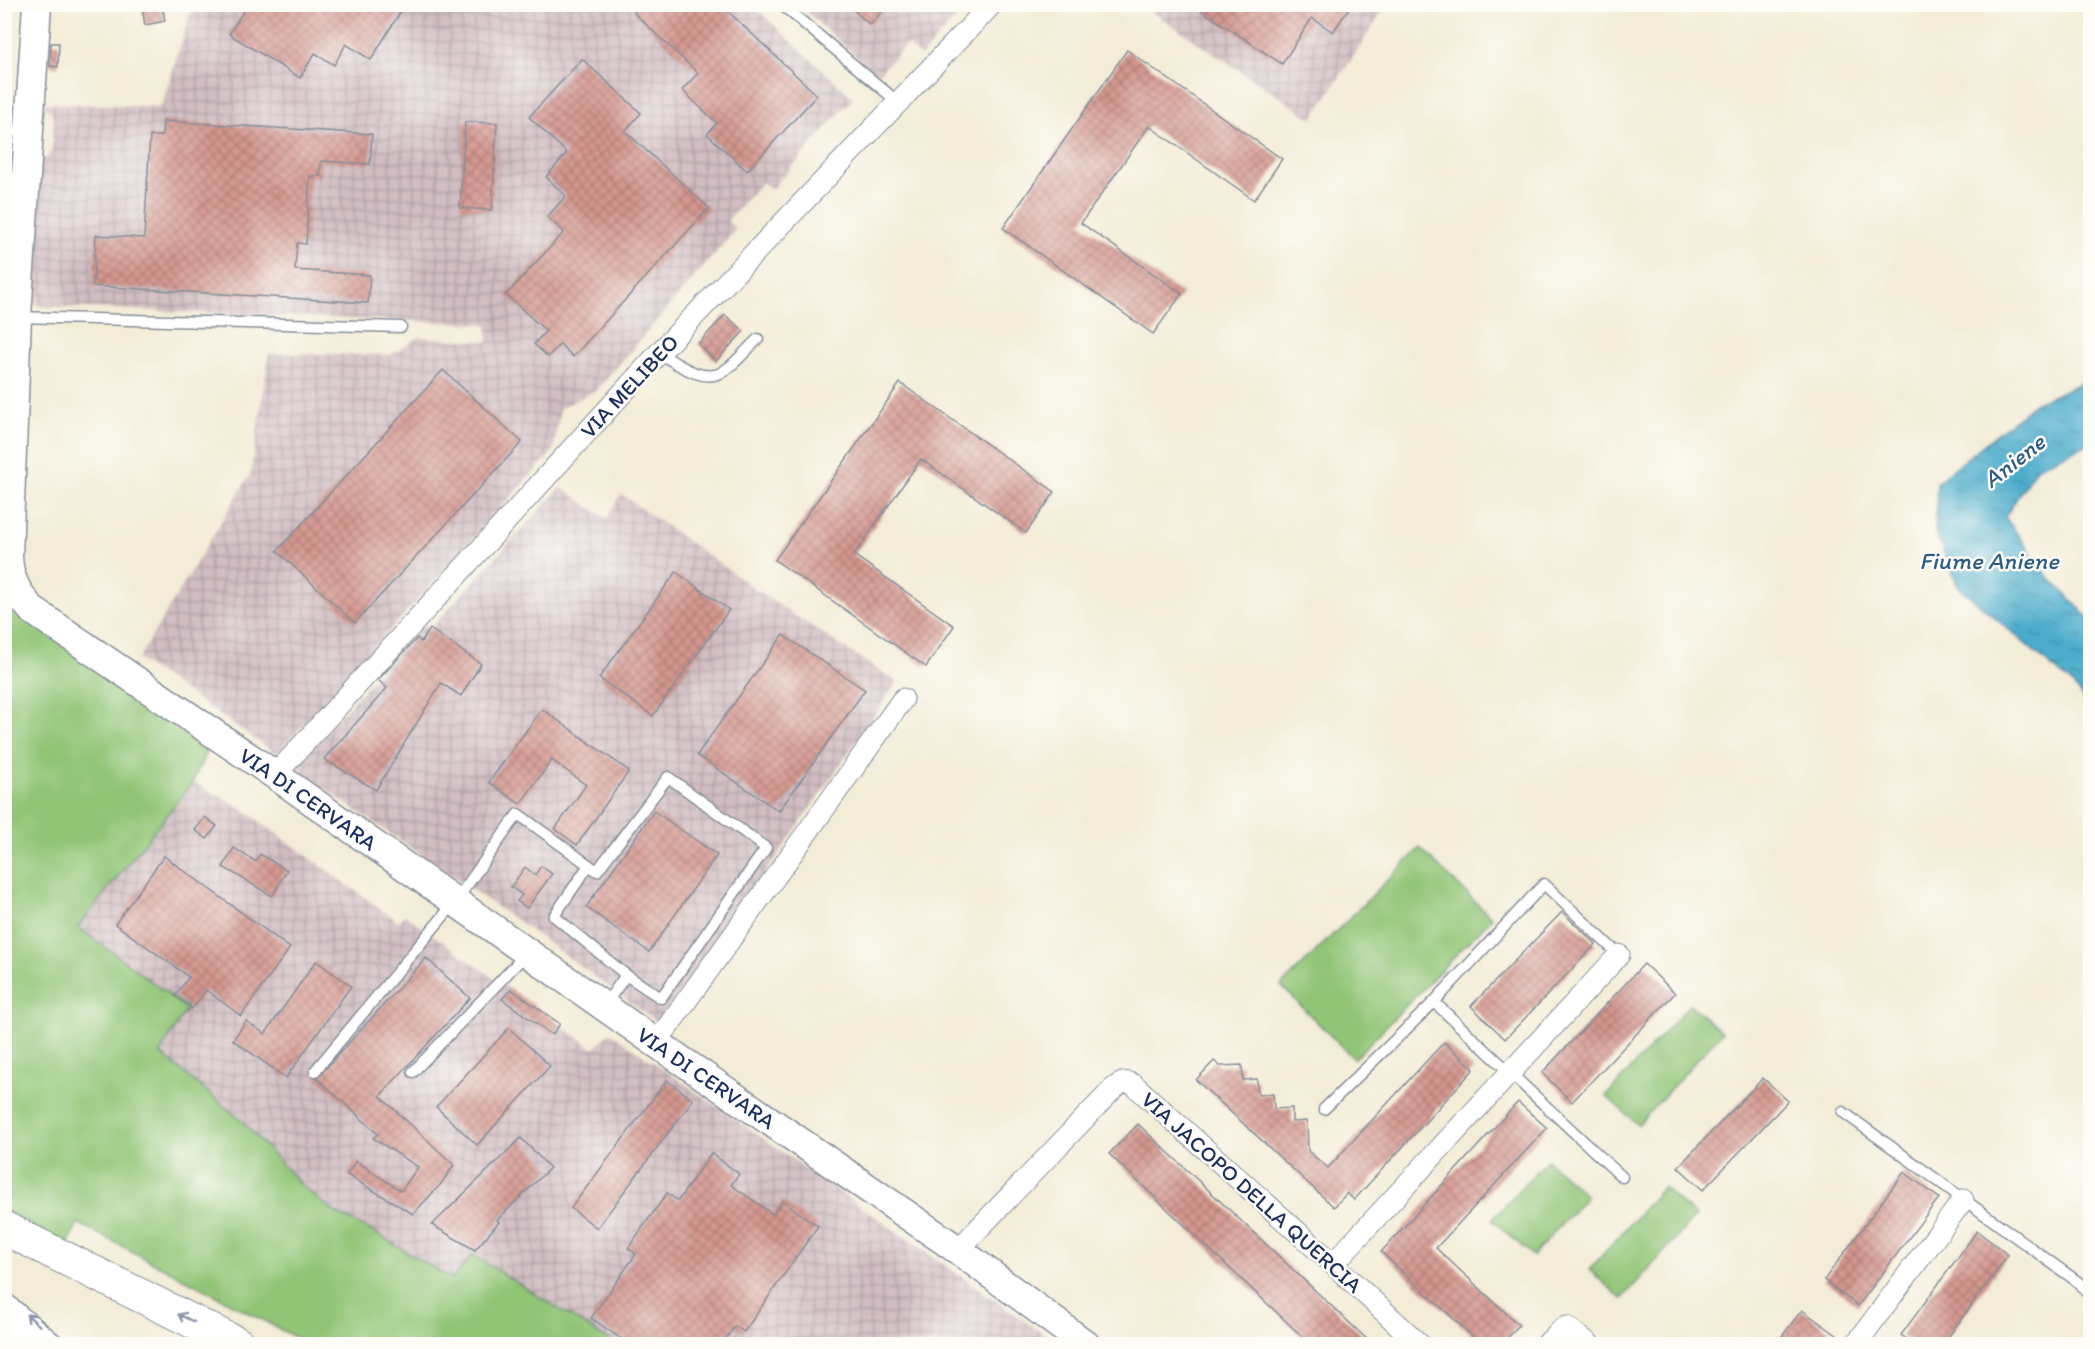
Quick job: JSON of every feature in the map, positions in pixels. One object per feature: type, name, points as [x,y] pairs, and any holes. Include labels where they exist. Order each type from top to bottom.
[{"type":"highway","points":[[4,1228],[238,1344]]},
{"type":"highway","points":[[4,1319],[34,1344]]},
{"type":"street","name":"VIA DI CERVARA","points":[[37,4],[17,132],[17,317],[8,586],[32,610],[275,775],[656,1043],[958,1250],[1085,1344]]},
{"type":"street","name":"VIA MELIBEO","points":[[275,775],[659,353],[992,4]]},
{"type":"street","points":[[656,1043],[903,699]]},
{"type":"street","points":[[1334,1264],[1619,955]]},
{"type":"street","name":"VIA JACOPO DELLA QUERCIA","points":[[958,1250],[1112,1090],[1123,1082],[1127,1082],[1134,1085],[1334,1264],[1419,1344]]},
{"type":"street","points":[[1856,1344],[1963,1200]]},
{"type":"street","points":[[1547,1344],[1567,1327],[1589,1344]]},
{"type":"lane","points":[[781,4],[899,103]]},
{"type":"lane","points":[[17,317],[401,327]]},
{"type":"lane","points":[[659,353],[684,368],[705,375],[722,373],[758,339]]},
{"type":"lane","points":[[315,1071],[455,902],[518,814],[589,865],[597,871],[668,777],[766,848],[661,998],[626,975],[554,916],[589,865]]},
{"type":"lane","points":[[1324,1109],[1434,1002],[1544,884],[1619,955]]},
{"type":"lane","points":[[413,1072],[527,953]]},
{"type":"lane","points":[[604,1006],[626,975]]},
{"type":"lane","points":[[1434,1002],[1622,1177]]},
{"type":"lane","points":[[1843,1112],[2078,1282],[2091,1294]]},
{"type":"lane","points":[[4,1296],[61,1344]]},
{"type":"shaded area","points":[[193,5],[752,5],[853,98],[772,189],[762,182],[727,221],[736,229],[597,390],[560,408],[553,451],[277,754],[138,659],[251,473],[269,354],[391,355],[419,337],[488,342],[487,324],[38,306],[31,301],[39,159],[47,158],[52,150],[54,120],[51,111],[41,106],[40,103],[161,107]]},
{"type":"shaded area","points":[[799,5],[968,5],[921,56],[907,44],[877,75]]},
{"type":"shaded area","points":[[1142,5],[1387,5],[1312,119]]},
{"type":"shaded area","points":[[561,487],[607,519],[621,494],[777,604],[897,682],[787,842],[657,1022],[525,926],[293,767],[423,625],[430,629]]},
{"type":"shaded area","points":[[192,782],[238,806],[399,922],[405,915],[594,1049],[610,1032],[1058,1344],[615,1344],[473,1255],[452,1279],[374,1232],[338,1214],[304,1188],[241,1120],[160,1053],[78,927]]},
{"type":"green space","points":[[10,602],[209,746],[192,783],[78,927],[187,1008],[160,1053],[241,1120],[304,1188],[338,1214],[374,1232],[452,1279],[473,1255],[615,1344],[308,1344],[78,1223],[67,1247],[5,1211],[4,612]]},
{"type":"green space","points":[[1420,848],[1492,918],[1354,1059],[1281,986]]},
{"type":"green space","points":[[1690,1004],[1722,1032],[1638,1125],[1606,1096]]},
{"type":"green space","points":[[1547,1160],[1587,1196],[1533,1256],[1492,1220]]},
{"type":"green space","points":[[1663,1187],[1696,1216],[1622,1299],[1589,1270]]},
{"type":"water","name":"Fiume Aniene","points":[[2090,379],[2090,443],[2036,468],[2005,517],[2048,576],[2090,619],[2090,707],[2072,684],[1958,586],[1935,532],[1937,482],[2034,404]]},
{"type":"building","points":[[162,4],[165,21],[145,25],[142,7]]},
{"type":"building","points":[[248,4],[405,4],[371,60],[346,44],[334,65],[315,53],[300,78],[229,34]]},
{"type":"building","points":[[641,4],[720,4],[817,95],[747,171],[707,134],[717,123],[682,90],[698,73],[634,13]]},
{"type":"building","points":[[847,4],[889,4],[870,25]]},
{"type":"building","points":[[1192,4],[1352,4],[1333,32],[1312,18],[1282,64]]},
{"type":"building","points":[[51,43],[59,43],[58,67],[50,66]]},
{"type":"building","points":[[1127,50],[1282,159],[1254,200],[1149,126],[1081,223],[1182,294],[1153,334],[1003,228]]},
{"type":"building","points":[[582,59],[641,113],[625,131],[709,208],[573,357],[560,344],[548,357],[534,344],[546,331],[506,295],[564,232],[547,217],[566,196],[546,177],[567,153],[529,117]]},
{"type":"building","points":[[163,121],[372,134],[370,164],[321,161],[320,176],[310,176],[306,244],[297,243],[295,270],[370,275],[368,303],[93,286],[96,235],[144,238],[150,136],[162,136]]},
{"type":"building","points":[[465,122],[497,123],[492,210],[460,208]]},
{"type":"building","points":[[725,315],[744,331],[716,361],[698,344]]},
{"type":"building","points":[[443,370],[522,442],[355,623],[277,551]]},
{"type":"building","points":[[900,383],[1055,492],[1026,533],[921,459],[854,555],[954,626],[926,667],[775,560]]},
{"type":"building","points":[[676,572],[729,610],[653,716],[599,678]]},
{"type":"building","points":[[430,629],[481,664],[461,696],[441,683],[376,790],[324,759],[387,688],[378,680],[417,638],[421,642]]},
{"type":"building","points":[[783,635],[865,690],[779,811],[697,755]]},
{"type":"building","points":[[542,709],[629,771],[577,845],[555,829],[586,785],[552,760],[520,804],[489,782]]},
{"type":"building","points":[[654,811],[717,855],[649,952],[586,907]]},
{"type":"building","points":[[205,817],[217,826],[207,839],[195,830]]},
{"type":"building","points":[[234,848],[256,862],[260,854],[287,870],[272,896],[223,867]]},
{"type":"building","points":[[164,856],[290,948],[241,1016],[206,990],[192,1009],[175,996],[189,977],[115,924]]},
{"type":"building","points":[[541,866],[552,874],[527,908],[517,901],[522,895],[511,887],[525,867],[535,875]]},
{"type":"building","points":[[1562,912],[1596,944],[1505,1039],[1471,1006]]},
{"type":"building","points":[[426,958],[470,998],[380,1096],[454,1165],[441,1184],[413,1214],[347,1175],[356,1161],[401,1191],[418,1167],[373,1138],[378,1134],[317,1078]]},
{"type":"building","points":[[316,961],[351,986],[286,1078],[233,1040],[246,1021],[265,1034]]},
{"type":"building","points":[[1644,964],[1675,993],[1572,1102],[1542,1073]]},
{"type":"building","points":[[511,989],[560,1024],[552,1035],[502,999]]},
{"type":"building","points":[[509,1028],[550,1066],[477,1145],[436,1107]]},
{"type":"building","points":[[1444,1042],[1474,1069],[1354,1200],[1347,1193],[1334,1207],[1196,1080],[1214,1061],[1220,1066],[1242,1065],[1243,1080],[1257,1079],[1258,1095],[1273,1094],[1274,1109],[1292,1108],[1292,1122],[1307,1121],[1308,1151],[1328,1168]]},
{"type":"building","points":[[1763,1078],[1788,1101],[1703,1190],[1678,1167]]},
{"type":"building","points":[[667,1080],[693,1100],[597,1228],[571,1208]]},
{"type":"building","points":[[1518,1102],[1547,1128],[1436,1248],[1519,1325],[1502,1344],[1481,1344],[1381,1252]]},
{"type":"building","points":[[1138,1124],[1372,1344],[1310,1344],[1109,1154]]},
{"type":"building","points":[[521,1138],[550,1168],[497,1220],[499,1222],[475,1250],[432,1225]]},
{"type":"building","points":[[711,1153],[739,1174],[731,1185],[773,1214],[782,1201],[818,1226],[744,1332],[735,1326],[722,1344],[629,1344],[591,1318],[636,1254],[628,1248],[667,1193],[678,1201]]},
{"type":"building","points":[[1904,1172],[1939,1198],[1858,1306],[1824,1280]]},
{"type":"building","points":[[1977,1231],[2008,1255],[1943,1344],[1914,1344],[1901,1335]]},
{"type":"building","points":[[1802,1310],[1838,1336],[1832,1344],[1776,1344]]},
{"type":"water label","name":"Aniene","points":[[2014,461]]}]
